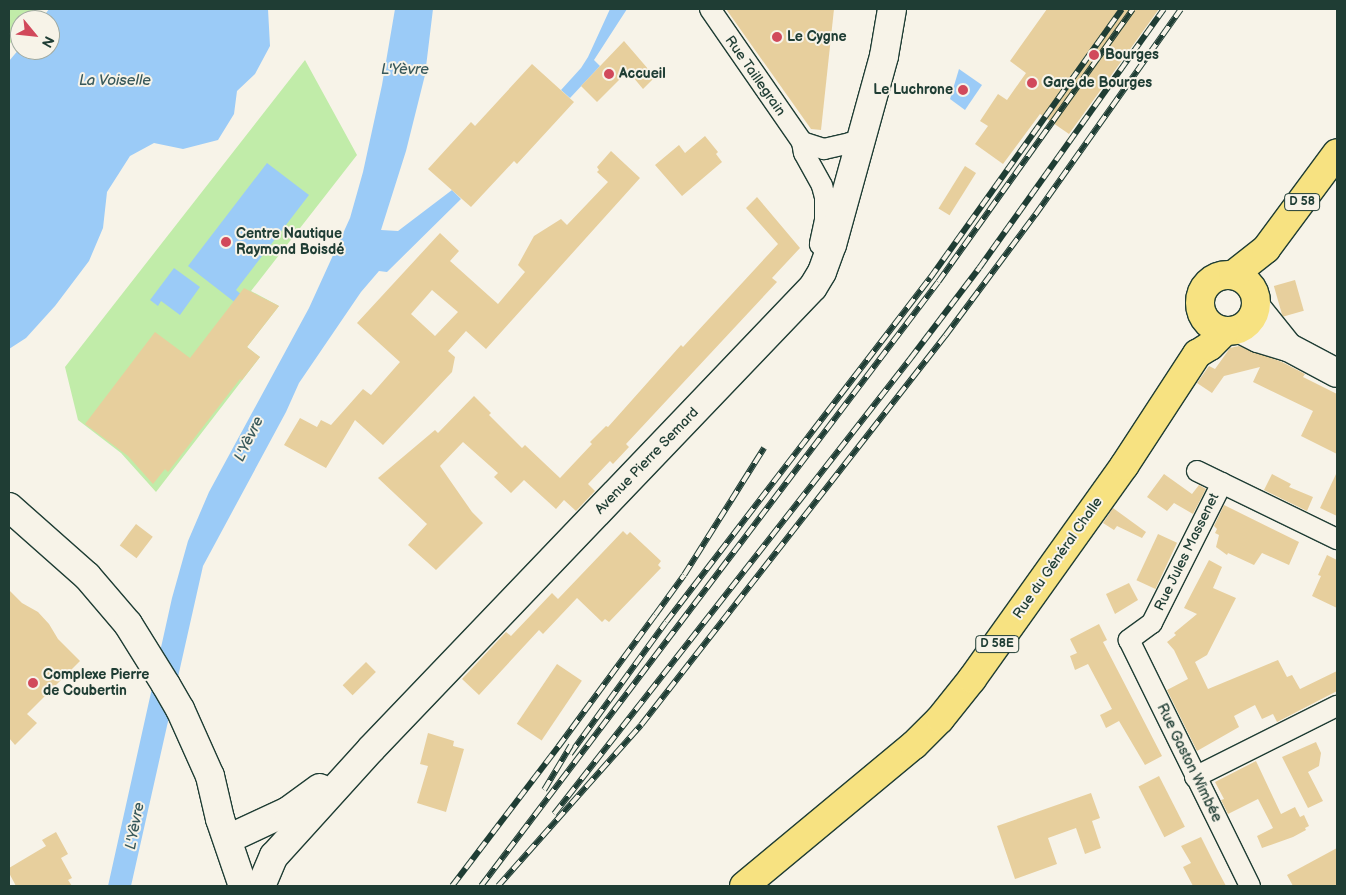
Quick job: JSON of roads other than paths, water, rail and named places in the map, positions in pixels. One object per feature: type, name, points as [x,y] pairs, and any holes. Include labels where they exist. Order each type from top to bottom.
[{"type":"main road","name":"Avenue Pierre Semard","points":[[260,886],[274,856],[371,749],[813,287],[822,272],[832,245],[884,56],[892,9]]},
{"type":"main road","name":"Avenue Pierre Semard","points":[[884,56],[913,9]]},
{"type":"main road","name":"D 58","points":[[1248,291],[1266,249],[1337,154]]},
{"type":"main road","points":[[1288,347],[1248,291],[1214,278],[1206,285],[1201,294],[1200,304],[1224,327],[1288,347],[1337,373]]},
{"type":"main road","points":[[1224,327],[1254,316],[1248,291]]},
{"type":"main road","name":"Rue du Général Challe","points":[[744,886],[914,745],[940,719],[972,679],[1124,466],[1197,354],[1197,338],[1224,327]]},
{"type":"main road","points":[[9,507],[86,576],[128,624],[180,709],[210,776],[220,819],[243,886]]},
{"type":"main road","name":"Avenue Pierre Semard","points":[[228,839],[288,811],[371,749]]},
{"type":"main road","points":[[228,839],[274,856]]},
{"type":"main road","points":[[226,886],[228,839]]},
{"type":"street","name":"Rue Taillegrain","points":[[710,9],[802,142],[804,153],[822,186],[825,220],[818,251],[804,286],[784,318]]},
{"type":"street","points":[[802,142],[824,149],[860,141]]},
{"type":"street","name":"Rue Jules Massenet","points":[[1197,471],[1337,539]]},
{"type":"street","name":"Rue Jules Massenet","points":[[1129,640],[1152,623],[1222,483]]},
{"type":"street","name":"Rue Gaston Wimbée","points":[[1129,640],[1250,886]]},
{"type":"street","points":[[1195,777],[1337,706]]},
{"type":"water","name":"La Voiselle","points":[[268,9],[270,46],[255,74],[237,91],[234,114],[218,140],[183,149],[154,143],[130,156],[107,192],[103,228],[89,261],[55,306],[26,338],[9,349],[9,61],[60,60],[60,10],[48,10]]},
{"type":"water","name":"L'Yèvre","points":[[395,9],[433,9],[425,75],[406,151],[381,230],[398,231],[452,190],[461,199],[387,272],[379,271],[361,292],[299,383],[286,412],[203,566],[131,886],[108,886],[172,598],[188,541],[209,492],[309,308],[350,218],[363,172],[382,85]]},
{"type":"water","points":[[610,9],[627,9],[594,60],[600,66],[570,98],[561,90],[581,68],[588,57]]},
{"type":"water","points":[[959,69],[982,85],[965,110],[950,99]]},
{"type":"water","points":[[267,163],[309,195],[236,290],[243,296],[237,304],[188,266]]},
{"type":"water","points":[[174,268],[200,287],[180,315],[161,301],[158,306],[150,300]]},
{"type":"railway","points":[[570,754],[666,622],[930,278],[1122,9]]},
{"type":"railway","points":[[481,886],[938,282],[1133,9]]},
{"type":"railway","points":[[554,814],[979,268],[1164,9]]},
{"type":"railway","points":[[498,886],[641,725],[945,336],[1035,215],[1181,9]]},
{"type":"railway","points":[[452,886],[558,747],[684,575],[764,448]]},
{"type":"railway","points":[[544,790],[571,745]]},
{"type":"place","name":"Le Cygne","points":[[777,37]]},
{"type":"place","name":"Bourges","points":[[1094,55]]},
{"type":"place","name":"Accueil","points":[[609,74]]},
{"type":"place","name":"Gare de Bourges","points":[[1032,83]]},
{"type":"place","name":"Le Luchrone","points":[[963,90]]},
{"type":"place","name":"Centre Nautique Raymond Boisdé","points":[[226,242]]},
{"type":"place","name":"Complexe Pierre de Coubertin","points":[[33,683]]}]
